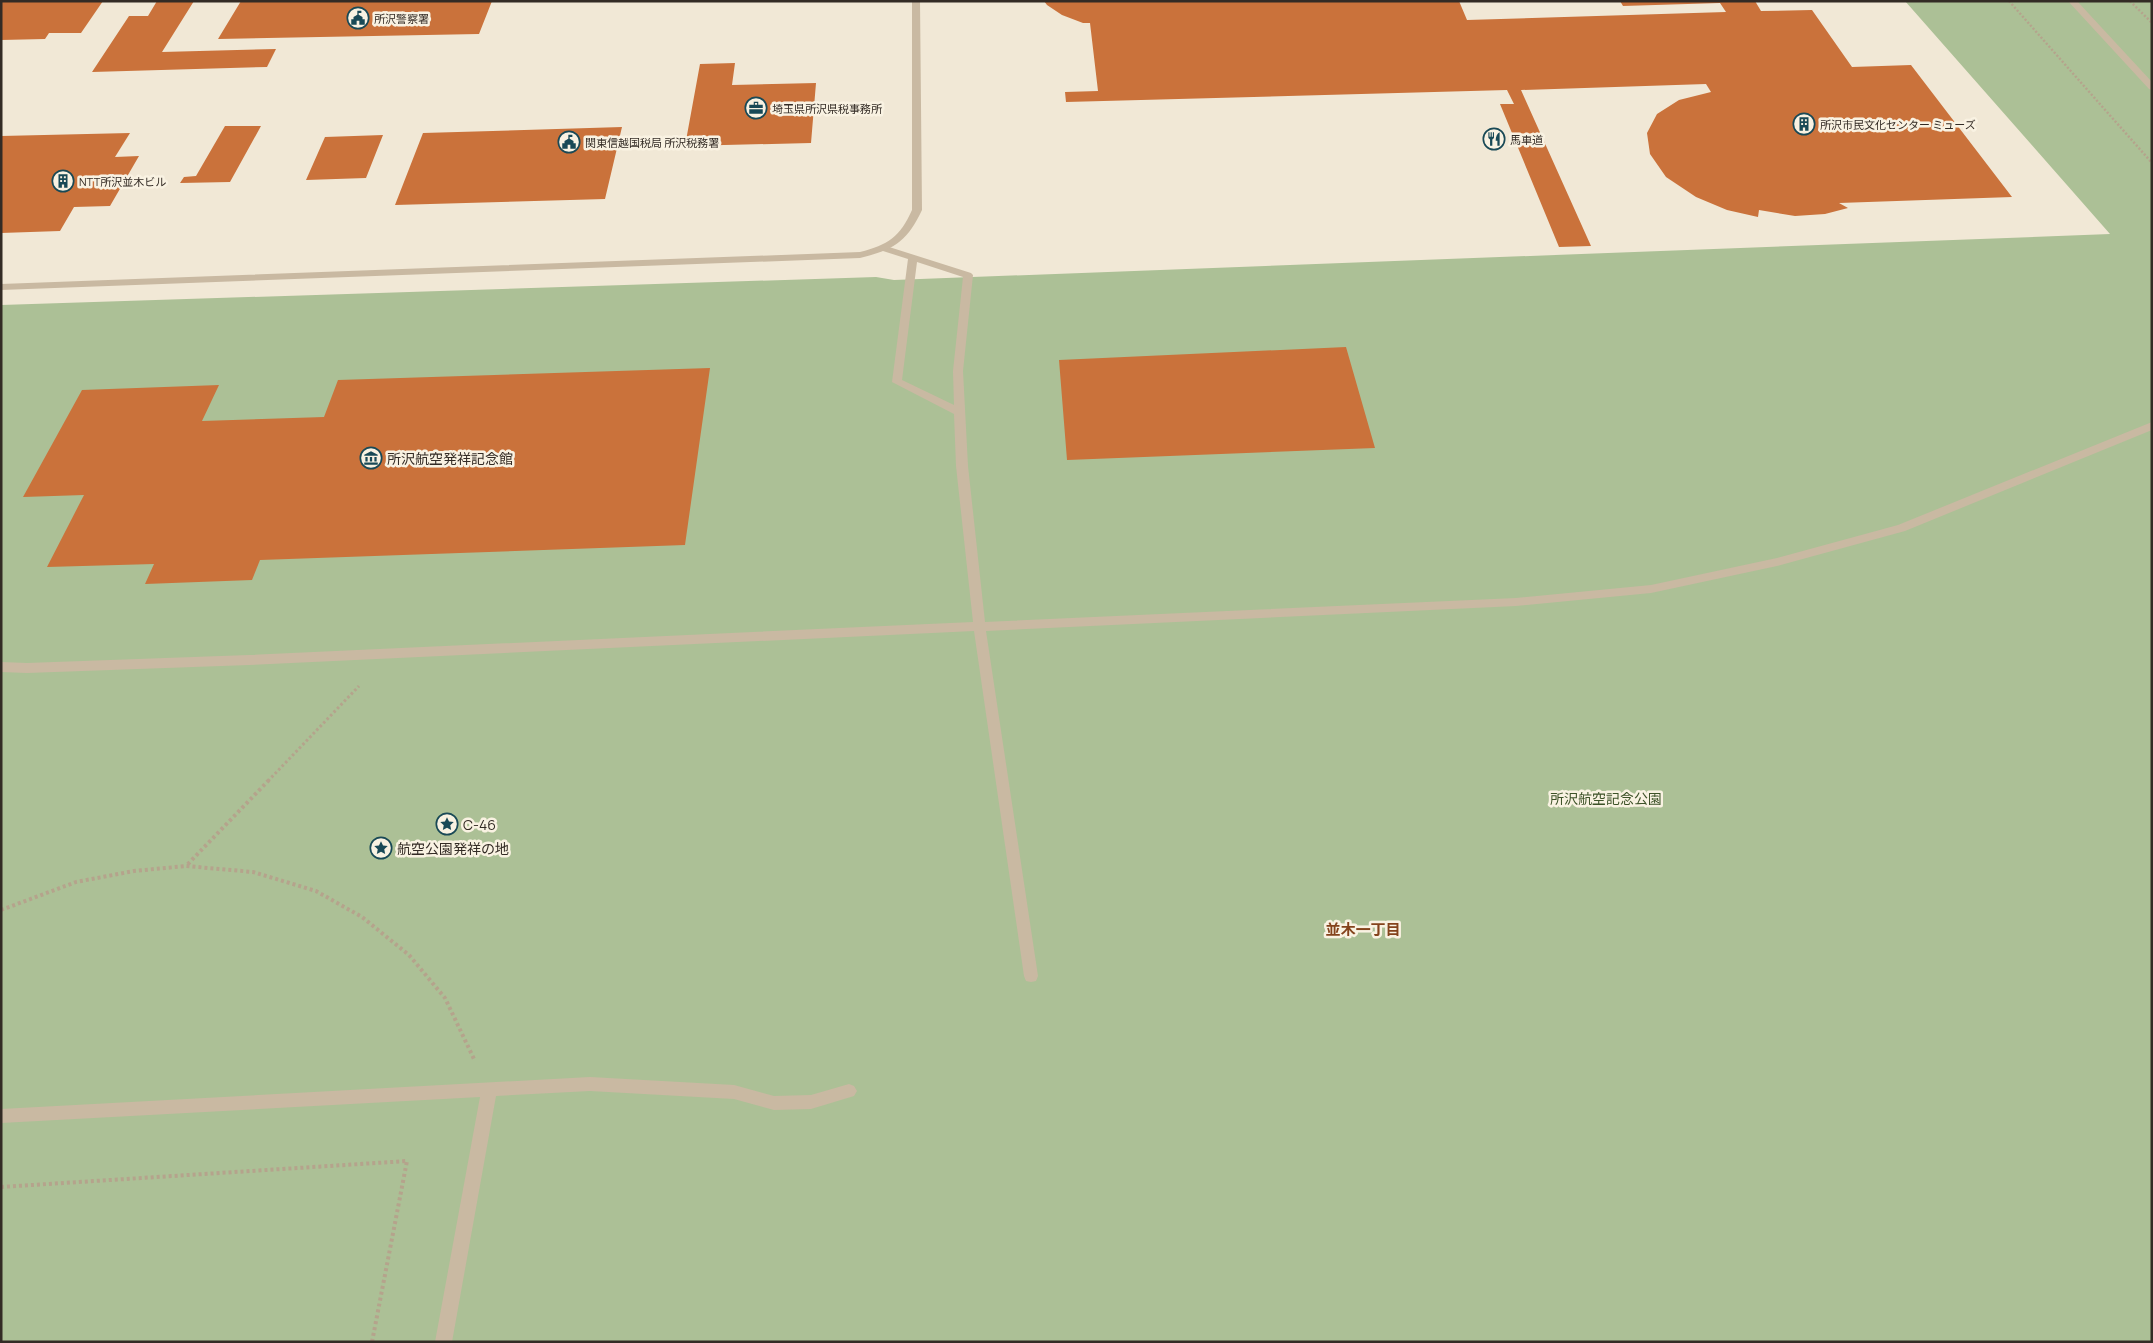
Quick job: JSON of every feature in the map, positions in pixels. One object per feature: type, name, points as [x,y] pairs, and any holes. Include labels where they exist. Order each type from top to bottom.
[{"type":"street","points":[[1,287],[850,256],[886,249],[901,237],[911,224],[917,210],[916,1]]},
{"type":"street","points":[[2072,1],[2152,86]]},
{"type":"street","points":[[886,249],[968,275],[958,371],[962,466],[979,626],[1030,976]]},
{"type":"street","points":[[913,258],[897,382],[959,412]]},
{"type":"street","points":[[1,667],[56,667],[391,653],[1516,602],[1650,588],[1778,562],[1901,528],[2152,426]]},
{"type":"street","points":[[1,1116],[590,1084],[734,1092],[774,1102],[811,1102],[849,1090]]},
{"type":"street","points":[[443,1342],[489,1090]]},
{"type":"path","points":[[2009,1],[2152,163]]},
{"type":"path","points":[[2130,1],[2152,23]]},
{"type":"path","points":[[186,866],[391,653]]},
{"type":"path","points":[[1,910],[76,882],[134,871],[186,866],[253,872],[316,891],[362,917],[409,956],[445,998],[489,1090]]},
{"type":"path","points":[[1,1187],[407,1162],[372,1342]]},
{"type":"green space","name":"所沢航空記念公園","points":[[1905,1],[2152,1],[2152,1342],[1,1342],[1,305],[876,277],[894,280],[2110,234]]},
{"type":"building","points":[[1,1],[103,1],[81,33],[49,33],[45,39],[1,40]]},
{"type":"building","points":[[157,1],[194,1],[162,52],[276,49],[267,67],[92,72],[129,16],[148,16]]},
{"type":"building","name":"所沢警察署","points":[[241,1],[492,1],[479,34],[218,39]]},
{"type":"building","name":"所沢市民文化センター ミューズ","points":[[1044,1],[1459,1],[1467,20],[1726,12],[1720,3],[1623,6],[1620,1],[1755,1],[1761,11],[1812,10],[1852,67],[1911,65],[2012,197],[1839,203],[1848,208],[1825,214],[1795,216],[1759,210],[1758,217],[1727,210],[1696,197],[1666,177],[1650,154],[1647,133],[1657,114],[1679,100],[1711,92],[1706,84],[1521,90],[1591,246],[1559,247],[1500,104],[1514,104],[1507,90],[1066,102],[1065,92],[1098,91],[1090,23],[1083,23],[1062,15]]},
{"type":"building","points":[[735,63],[732,85],[816,83],[811,143],[685,146],[700,64]]},
{"type":"building","points":[[225,126],[261,126],[230,182],[180,183],[184,177],[196,176]]},
{"type":"building","points":[[622,127],[605,199],[395,205],[423,133]]},
{"type":"building","name":"NTT所沢並木ビル","points":[[130,133],[115,157],[139,156],[110,206],[74,207],[60,231],[1,233],[1,136]]},
{"type":"building","points":[[383,135],[366,178],[306,180],[325,137]]},
{"type":"building","points":[[1346,347],[1375,448],[1067,460],[1059,360]]},
{"type":"building","name":"所沢航空発祥記念館","points":[[710,368],[685,545],[260,560],[252,580],[145,584],[154,564],[47,567],[84,495],[23,497],[82,390],[219,385],[202,421],[324,417],[338,380]]},
{"type":"place","name":"所沢警察署","points":[[358,18]]},
{"type":"place","name":"埼玉県所沢県税事務所","points":[[756,108]]},
{"type":"place","name":"所沢市民文化センター ミューズ","points":[[1804,124]]},
{"type":"place","name":"馬車道","points":[[1494,139]]},
{"type":"place","name":"関東信越国税局 所沢税務署","points":[[569,142]]},
{"type":"place","name":"NTT所沢並木ビル","points":[[63,181]]},
{"type":"place","name":"所沢航空発祥記念館","points":[[371,458]]},
{"type":"place","name":"C-46","points":[[447,824]]},
{"type":"place","name":"航空公園発祥の地","points":[[381,848]]},
{"type":"district","name":"並木一丁目","points":[[1363,929]]}]
